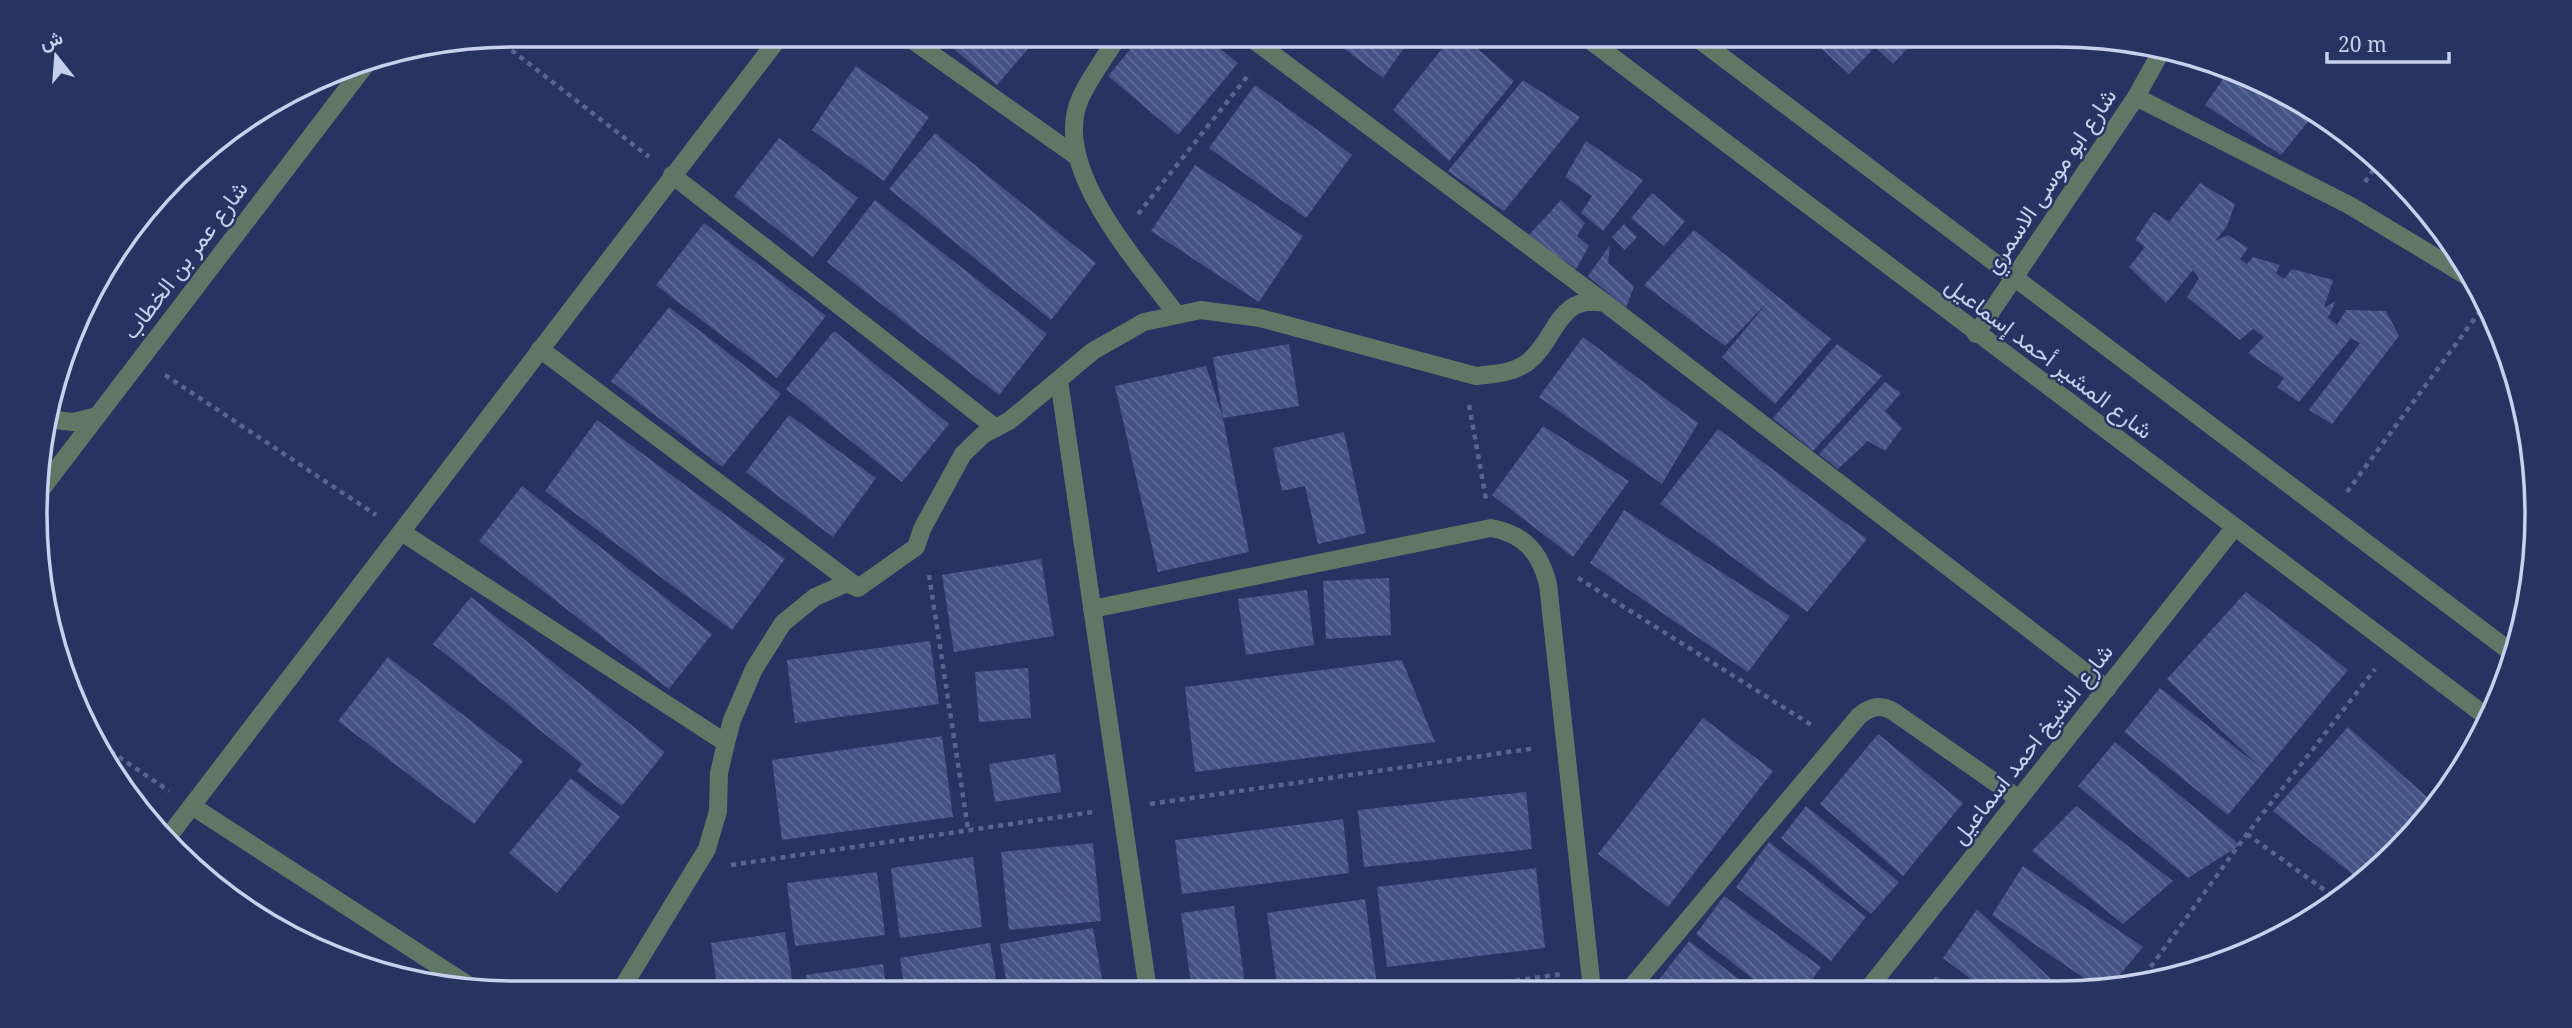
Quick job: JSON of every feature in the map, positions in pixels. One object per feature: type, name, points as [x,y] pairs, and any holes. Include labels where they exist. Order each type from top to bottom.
[{"type":"street","points":[[173,832],[772,47]]},
{"type":"street","points":[[922,47],[1076,156]]},
{"type":"street","points":[[1112,47],[1079,100],[1073,126],[1076,156],[1093,196],[1119,237],[1177,315]]},
{"type":"street","points":[[1264,47],[1605,303],[2107,689]]},
{"type":"street","name":"شارع المشير أحمد إسماعيل","points":[[1599,47],[2481,712]]},
{"type":"street","name":"شارع المشير أحمد إسماعيل","points":[[1709,47],[2505,648]]},
{"type":"street","name":"شارع ابو موسى الاسمري","points":[[1976,334],[2136,97],[2158,58]]},
{"type":"street","name":"شارع عمر بن الخطاب","points":[[48,480],[358,74]]},
{"type":"street","points":[[2136,97],[2302,180],[2455,270]]},
{"type":"street","points":[[672,175],[996,428]]},
{"type":"street","points":[[858,588],[916,547],[922,529],[963,454],[984,434],[1009,421],[1093,351],[1144,322],[1201,310],[1260,318],[1476,376],[1503,373],[1528,362],[1571,307],[1594,301],[1605,303]]},
{"type":"street","points":[[540,349],[858,588]]},
{"type":"street","points":[[1059,380],[1147,981]]},
{"type":"street","points":[[57,420],[73,422],[97,416]]},
{"type":"street","points":[[1092,609],[1491,528],[1508,531],[1536,551],[1548,584],[1591,981]]},
{"type":"street","name":"شارع الشيخ احمد اسماعيل","points":[[1874,981],[2234,528]]},
{"type":"street","points":[[403,533],[726,743]]},
{"type":"street","points":[[626,981],[707,849],[718,811],[719,773],[732,720],[754,669],[783,623],[815,597],[847,583],[858,588]]},
{"type":"street","points":[[1637,981],[1838,742],[1865,711],[1872,707],[1887,708],[2019,799]]},
{"type":"street","points":[[192,806],[456,977]]},
{"type":"path","points":[[508,47],[672,175]]},
{"type":"path","points":[[1119,237],[1268,50]]},
{"type":"path","points":[[2330,516],[2479,312]]},
{"type":"path","points":[[141,359],[403,533]]},
{"type":"path","points":[[1463,373],[1491,528]]},
{"type":"path","points":[[922,529],[968,829]]},
{"type":"path","points":[[1536,551],[1838,742]]},
{"type":"path","points":[[2147,972],[2247,834],[2393,646]]},
{"type":"path","points":[[114,753],[192,806]]},
{"type":"path","points":[[2247,834],[2329,893]]},
{"type":"path","points":[[1515,981],[1590,970]]},
{"type":"building","points":[[951,47],[1030,47],[997,85]]},
{"type":"building","points":[[1132,47],[1218,47],[1238,63],[1178,135],[1108,76]]},
{"type":"building","points":[[1342,47],[1405,47],[1383,78]]},
{"type":"building","points":[[1443,47],[1476,47],[1514,81],[1449,161],[1393,110]]},
{"type":"building","points":[[1820,47],[1875,47],[1849,74]]},
{"type":"building","points":[[1875,47],[1909,47],[1893,64]]},
{"type":"building","points":[[856,66],[929,117],[884,181],[812,130]]},
{"type":"building","points":[[2224,78],[2264,95],[2309,121],[2281,155],[2205,105]]},
{"type":"building","points":[[1523,80],[1580,117],[1504,211],[1448,171]]},
{"type":"building","points":[[1255,85],[1352,155],[1306,218],[1209,148]]},
{"type":"building","points":[[935,133],[1096,263],[1051,320],[889,189]]},
{"type":"building","points":[[779,138],[858,198],[813,257],[734,196]]},
{"type":"building","points":[[1586,141],[1643,180],[1603,231],[1581,213],[1592,196],[1565,177]]},
{"type":"building","points":[[1195,165],[1303,236],[1259,302],[1151,231]]},
{"type":"building","points":[[2200,183],[2235,204],[2227,226],[2215,241],[2228,235],[2248,248],[2240,259],[2247,264],[2253,257],[2280,265],[2276,273],[2284,279],[2292,269],[2333,280],[2324,308],[2336,301],[2328,318],[2337,325],[2346,310],[2386,311],[2399,336],[2332,424],[2309,410],[2360,343],[2351,338],[2299,402],[2277,387],[2284,378],[2248,353],[2264,337],[2253,329],[2240,340],[2187,297],[2199,278],[2193,270],[2166,303],[2129,267],[2145,247],[2135,240],[2154,212],[2169,222]]},
{"type":"building","points":[[1652,193],[1685,221],[1664,246],[1631,218]]},
{"type":"building","points":[[875,200],[1047,334],[999,395],[827,262]]},
{"type":"building","points":[[1561,200],[1585,223],[1577,236],[1589,246],[1576,269],[1528,236]]},
{"type":"building","points":[[704,223],[826,316],[777,378],[656,285]]},
{"type":"building","points":[[1624,224],[1637,237],[1625,250],[1612,237]]},
{"type":"building","points":[[1694,230],[1831,339],[1775,404],[1722,357],[1768,302],[1725,346],[1644,285]]},
{"type":"building","points":[[1610,245],[1608,263],[1634,286],[1626,308],[1588,276]]},
{"type":"building","points":[[669,307],[781,394],[722,467],[611,381]]},
{"type":"building","points":[[834,331],[949,424],[902,482],[786,389]]},
{"type":"building","points":[[1583,337],[1698,423],[1662,484],[1539,397]]},
{"type":"building","points":[[1289,344],[1299,406],[1223,418],[1213,357]]},
{"type":"building","points":[[1837,344],[1882,376],[1813,451],[1773,418]]},
{"type":"building","points":[[1206,366],[1223,418],[1249,552],[1158,572],[1115,386]]},
{"type":"building","points":[[1885,382],[1901,393],[1885,411],[1902,428],[1885,451],[1868,441],[1838,469],[1819,454]]},
{"type":"building","points":[[789,415],[876,478],[833,537],[746,472]]},
{"type":"building","points":[[597,420],[785,559],[732,630],[545,491]]},
{"type":"building","points":[[1543,426],[1629,481],[1573,557],[1492,495]]},
{"type":"building","points":[[1718,429],[1867,539],[1807,612],[1660,504]]},
{"type":"building","points":[[1344,432],[1366,533],[1318,544],[1305,486],[1282,491],[1273,448]]},
{"type":"building","points":[[522,486],[712,634],[669,689],[479,541]]},
{"type":"building","points":[[1624,510],[1790,616],[1748,672],[1590,563]]},
{"type":"building","points":[[1041,559],[1054,636],[954,652],[942,575]]},
{"type":"building","points":[[1389,578],[1391,635],[1326,639],[1323,581]]},
{"type":"building","points":[[1307,590],[1314,645],[1246,655],[1238,599]]},
{"type":"building","points":[[2246,592],[2348,670],[2228,815],[2124,732],[2160,688],[2260,767],[2167,679]]},
{"type":"building","points":[[471,597],[665,752],[622,806],[577,771],[582,764],[433,644]]},
{"type":"building","points":[[930,641],[939,704],[795,723],[787,660]]},
{"type":"building","points":[[388,657],[523,761],[474,824],[338,721]]},
{"type":"building","points":[[1402,660],[1435,742],[1195,772],[1185,687]]},
{"type":"building","points":[[1028,668],[1031,718],[979,722],[975,672]]},
{"type":"building","points":[[1703,718],[1773,771],[1668,907],[1598,854]]},
{"type":"building","points":[[2348,727],[2428,798],[2388,844],[2353,875],[2273,811]]},
{"type":"building","points":[[1878,734],[1963,803],[1903,876],[1820,804]]},
{"type":"building","points":[[942,736],[953,817],[782,840],[772,760]]},
{"type":"building","points":[[2115,742],[2240,845],[2188,878],[2078,786]]},
{"type":"building","points":[[1055,754],[1061,792],[995,802],[989,764]]},
{"type":"building","points":[[571,778],[620,817],[557,893],[509,853]]},
{"type":"building","points":[[1526,792],[1532,849],[1364,867],[1358,810]]},
{"type":"building","points":[[1806,806],[1899,882],[1871,914],[1781,838]]},
{"type":"building","points":[[2076,806],[2173,881],[2123,924],[2032,851]]},
{"type":"building","points":[[1343,819],[1349,873],[1182,894],[1175,840]]},
{"type":"building","points":[[1769,842],[1866,917],[1831,961],[1736,887]]},
{"type":"building","points":[[1093,843],[1101,921],[1009,930],[1001,852]]},
{"type":"building","points":[[973,857],[982,927],[900,938],[891,868]]},
{"type":"building","points":[[2023,866],[2143,947],[2118,977],[2087,980],[1992,915]]},
{"type":"building","points":[[1536,868],[1545,948],[1387,967],[1377,887]]},
{"type":"building","points":[[877,872],[885,935],[795,946],[787,883]]},
{"type":"building","points":[[1724,896],[1821,967],[1811,981],[1756,981],[1696,934]]},
{"type":"building","points":[[1365,899],[1376,981],[1277,981],[1267,913]]},
{"type":"building","points":[[1234,906],[1245,981],[1191,981],[1181,913]]},
{"type":"building","points":[[1977,909],[2051,979],[1973,981],[1943,958]]},
{"type":"building","points":[[1093,928],[1102,981],[1006,981],[1000,944]]},
{"type":"building","points":[[785,932],[792,981],[716,981],[711,943]]},
{"type":"building","points":[[1689,941],[1741,981],[1658,981]]},
{"type":"building","points":[[990,943],[996,981],[903,981],[900,958]]},
{"type":"building","points":[[883,964],[885,981],[807,981],[806,975]]}]
